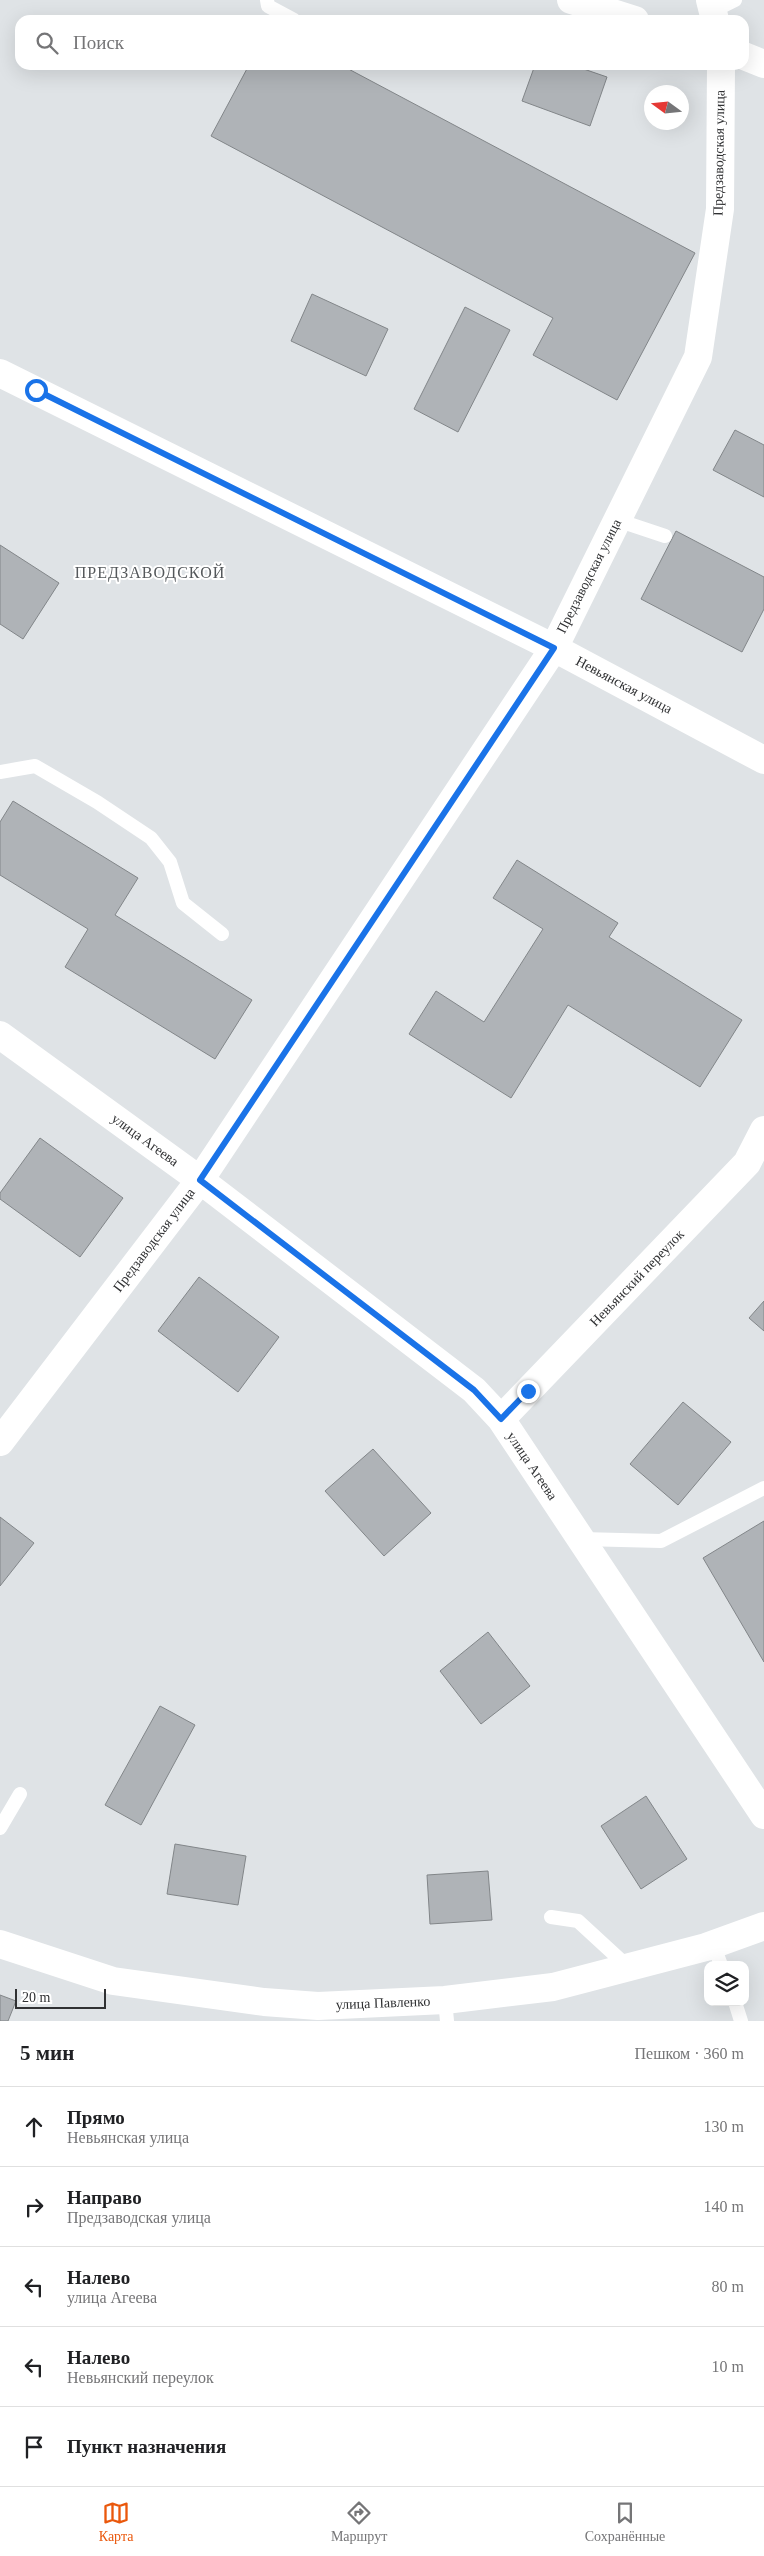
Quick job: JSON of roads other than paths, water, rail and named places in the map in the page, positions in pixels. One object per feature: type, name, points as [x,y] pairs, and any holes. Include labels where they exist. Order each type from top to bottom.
[{"type":"street","points":[[571,0],[619,15]]},
{"type":"street","points":[[749,58],[764,64]]},
{"type":"street","name":"Предзаводская улица","points":[[0,1442],[200,1180],[554,648],[698,357],[720,209],[721,70]]},
{"type":"street","name":"Невьянская улица","points":[[0,373],[554,648],[764,760]]},
{"type":"street","name":"улица Агеева","points":[[0,1036],[200,1180],[474,1390],[501,1419],[764,1815]]},
{"type":"street","name":"Невьянский переулок","points":[[501,1419],[747,1163],[764,1130]]},
{"type":"street","name":"улица Павленко","points":[[0,1944],[113,1981],[264,2002],[318,2013],[446,2011],[553,1987],[628,1967],[717,1954],[764,1926]]},
{"type":"lane","points":[[267,0],[268,6],[285,15]]},
{"type":"lane","points":[[618,520],[665,536]]},
{"type":"lane","points":[[0,772],[35,766],[98,802],[151,838],[170,862],[183,903],[222,934]]},
{"type":"lane","points":[[581,1539],[661,1541],[764,1488]]},
{"type":"lane","points":[[0,1828],[20,1794]]},
{"type":"lane","points":[[552,1917],[578,1921],[628,1967]]},
{"type":"lane","points":[[736,2006],[742,2021]]},
{"type":"district","name":"ПРЕДЗАВОДСКОЙ","points":[[150,572]]}]
